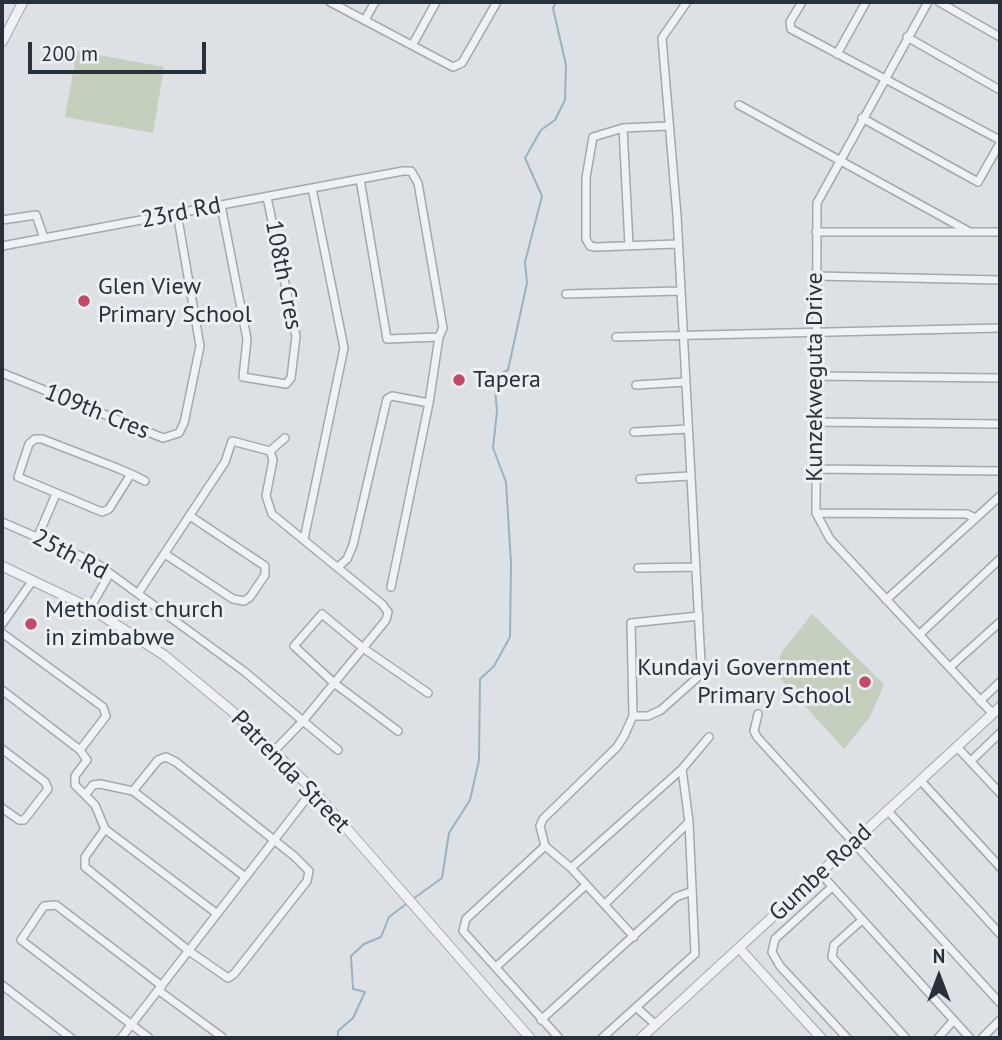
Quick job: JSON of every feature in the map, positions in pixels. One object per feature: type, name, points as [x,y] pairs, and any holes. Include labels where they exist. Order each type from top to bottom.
[{"type":"street","points":[[2,42],[23,2]]},
{"type":"street","points":[[330,2],[366,18],[453,67],[462,63],[497,2]]},
{"type":"street","points":[[366,18],[374,2]]},
{"type":"street","points":[[414,44],[436,2]]},
{"type":"street","points":[[633,716],[648,716],[661,710],[698,677],[701,663],[676,244],[677,216],[662,38],[685,2]]},
{"type":"street","points":[[802,2],[789,26],[1000,142],[978,182],[862,118]]},
{"type":"street","points":[[837,54],[866,2]]},
{"type":"street","name":"Kunzekweguta Drive","points":[[928,2],[817,203],[816,513],[830,538],[886,600],[980,701],[997,711]]},
{"type":"street","points":[[939,2],[1000,37]]},
{"type":"street","points":[[908,37],[1000,90]]},
{"type":"street","points":[[738,105],[968,231]]},
{"type":"street","points":[[668,126],[623,128],[601,132],[593,137],[586,178],[586,239],[590,246],[596,247],[676,244]]},
{"type":"street","points":[[623,128],[629,244]]},
{"type":"street","name":"23rd Rd","points":[[2,246],[411,171],[416,176],[443,328],[439,337]]},
{"type":"street","points":[[360,179],[387,339],[439,337],[429,403],[391,587]]},
{"type":"street","points":[[304,539],[344,348],[312,188]]},
{"type":"street","name":"108th Cres","points":[[221,205],[247,339],[243,377],[286,384],[291,378],[296,336],[267,197]]},
{"type":"street","name":"109th Cres","points":[[2,373],[163,438],[179,433],[184,424],[200,346],[177,214]]},
{"type":"street","points":[[2,220],[36,215],[44,238]]},
{"type":"street","points":[[816,232],[1000,232]]},
{"type":"street","points":[[816,276],[1000,280]]},
{"type":"street","points":[[566,294],[679,291]]},
{"type":"street","points":[[616,337],[816,330],[1000,328]]},
{"type":"street","points":[[817,376],[1000,378]]},
{"type":"street","points":[[636,385],[685,382]]},
{"type":"street","points":[[338,567],[347,559],[353,545],[387,400],[392,396],[429,403]]},
{"type":"street","points":[[817,422],[1000,424]]},
{"type":"street","points":[[634,432],[688,429]]},
{"type":"street","points":[[270,451],[285,438]]},
{"type":"street","points":[[131,474],[106,512],[97,511],[18,477],[29,444],[35,439],[45,439],[131,474],[145,481]]},
{"type":"street","points":[[139,592],[229,456],[232,441],[270,451],[273,457],[266,488],[268,507],[387,608],[386,620],[303,721],[275,750]]},
{"type":"street","points":[[815,469],[1000,471]]},
{"type":"street","points":[[640,479],[689,476]]},
{"type":"street","points":[[37,536],[56,494]]},
{"type":"street","points":[[886,600],[1000,496]]},
{"type":"street","points":[[816,513],[967,514],[975,518]]},
{"type":"street","points":[[165,554],[233,599],[244,601],[250,597],[265,575],[265,566],[190,516]]},
{"type":"street","name":"25th Rd","points":[[2,522],[93,561],[109,575],[139,592],[245,672],[338,750]]},
{"type":"street","points":[[920,634],[1000,559]]},
{"type":"street","name":"Patrenda Street","points":[[2,566],[90,608],[173,663],[275,750],[530,1038]]},
{"type":"street","points":[[638,569],[696,567]]},
{"type":"street","points":[[90,608],[109,575]]},
{"type":"street","points":[[2,624],[33,580]]},
{"type":"street","points":[[398,731],[334,683],[294,646],[322,614],[363,648],[428,693]]},
{"type":"street","points":[[634,937],[571,868],[545,846],[540,831],[543,819],[617,747],[633,716],[631,623],[699,616]]},
{"type":"street","points":[[950,667],[1000,622]]},
{"type":"street","points":[[2,633],[106,709],[106,716],[80,750]]},
{"type":"street","points":[[980,701],[1000,682]]},
{"type":"street","points":[[2,690],[87,757],[87,762],[75,776],[74,782],[86,794],[105,829],[216,913]]},
{"type":"street","name":"Gumbe Road","points":[[641,1038],[997,711]]},
{"type":"street","points":[[758,714],[754,731],[757,737],[1000,1003]]},
{"type":"street","points":[[971,761],[1000,733]]},
{"type":"street","points":[[571,868],[682,769],[709,737]]},
{"type":"street","points":[[957,747],[1000,792]]},
{"type":"street","points":[[2,749],[45,782],[48,789],[24,820],[15,818],[2,808]]},
{"type":"street","points":[[105,829],[85,857],[85,867],[223,977],[231,977],[307,881],[310,873],[307,867],[171,759],[158,760],[133,790]]},
{"type":"street","points":[[602,1038],[695,954],[690,892],[689,822],[682,769]]},
{"type":"street","points":[[921,780],[1000,867]]},
{"type":"street","points":[[86,794],[93,785],[100,784],[133,790],[244,876]]},
{"type":"street","points":[[121,1038],[313,790]]},
{"type":"street","points":[[888,811],[1000,934]]},
{"type":"street","points":[[605,904],[689,822]]},
{"type":"street","points":[[545,846],[464,923],[465,935],[559,1038]]},
{"type":"street","points":[[821,874],[970,1038]]},
{"type":"street","points":[[496,967],[586,884]]},
{"type":"street","points":[[832,887],[775,939],[772,952],[780,966],[847,1038]]},
{"type":"street","points":[[541,1020],[676,897],[690,892]]},
{"type":"street","points":[[149,1038],[21,940],[44,906],[56,905],[222,1037]]},
{"type":"street","points":[[862,920],[834,946],[832,957],[906,1038]]},
{"type":"street","points":[[739,948],[821,1038]]},
{"type":"street","points":[[767,978],[780,966]]},
{"type":"street","points":[[2,985],[71,1038]]},
{"type":"street","points":[[637,1008],[656,1025]]},
{"type":"street","points":[[982,1038],[1000,1020]]},
{"type":"street","points":[[939,1038],[953,1021]]},
{"type":"green space","points":[[77,51],[164,67],[153,133],[65,117]]},
{"type":"green space","points":[[812,614],[884,684],[870,717],[844,749],[776,674],[781,653]]},
{"type":"waterway","points":[[413,899],[442,878],[449,833],[470,800],[479,760],[480,679],[494,666],[510,637],[511,563],[506,482],[493,448],[497,411],[494,377],[508,370],[527,283],[525,262],[542,196],[525,158],[541,130],[555,120],[565,100],[566,65],[553,8],[556,2]]},
{"type":"waterway","points":[[338,1038],[338,1031],[353,1018],[365,992],[353,989],[351,956],[364,944],[381,937],[389,917],[406,904]]},
{"type":"place","name":"Glen View Primary School","points":[[84,301]]},
{"type":"place","name":"Tapera","points":[[459,380]]},
{"type":"place","name":"Methodist church in zimbabwe","points":[[31,624]]},
{"type":"place","name":"Kundayi Government Primary School","points":[[865,682]]}]
